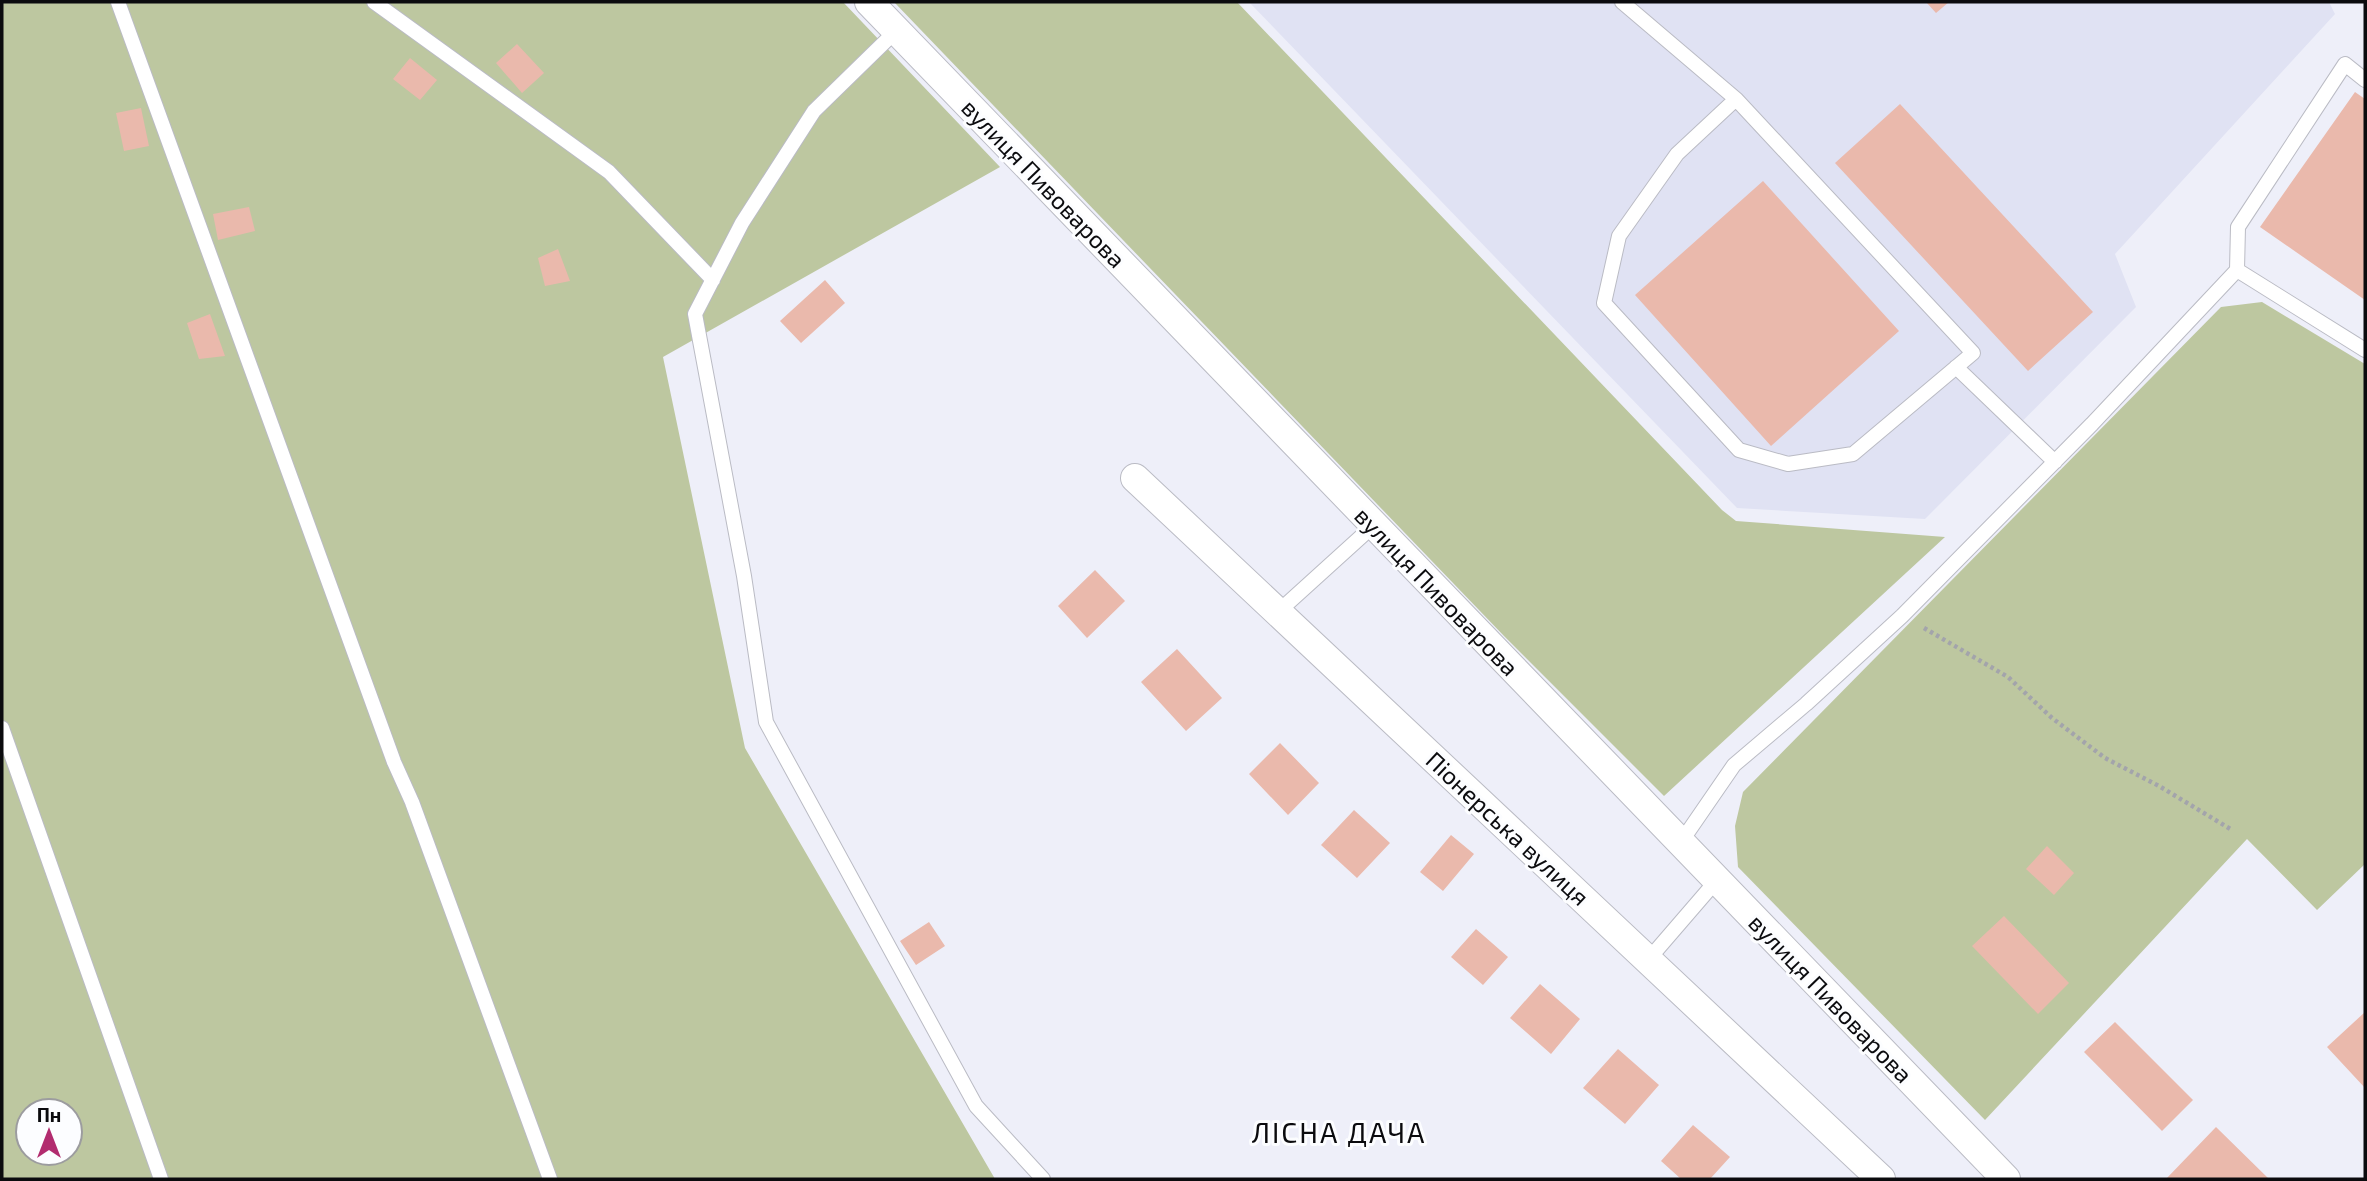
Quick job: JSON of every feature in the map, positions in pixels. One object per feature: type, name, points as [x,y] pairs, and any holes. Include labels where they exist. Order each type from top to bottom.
[{"type":"street","name":"вулиця Пивоварова","points":[[869,2],[2006,1179]]},
{"type":"street","name":"Піонерська вулиця","points":[[1135,478],[1881,1179]]},
{"type":"lane","points":[[118,2],[389,749],[412,802],[550,1179]]},
{"type":"lane","points":[[374,2],[609,172],[713,280]]},
{"type":"lane","points":[[1622,2],[1736,99],[1973,352],[1853,454],[1787,464],[1739,450],[1604,303],[1619,236],[1677,154],[1736,99]]},
{"type":"lane","points":[[897,30],[814,111],[742,223],[695,314],[744,576],[766,722],[976,1106],[1043,1179]]},
{"type":"lane","points":[[1681,842],[1734,765],[1902,616],[2055,462],[2237,270],[2238,227],[2345,64],[2365,80]]},
{"type":"lane","points":[[2237,270],[2365,351]]},
{"type":"lane","points":[[1956,367],[2055,462]]},
{"type":"lane","points":[[1279,612],[1374,525]]},
{"type":"lane","points":[[2,728],[161,1179]]},
{"type":"lane","points":[[1648,960],[1717,880]]},
{"type":"path","points":[[1902,616],[2008,677],[2052,718],[2105,758],[2160,786],[2232,830]]},
{"type":"shaded area","points":[[1249,2],[2329,2],[2335,14],[2115,254],[2136,307],[1925,519],[1737,508]]},
{"type":"green space","points":[[2,2],[843,2],[1000,167],[663,357],[745,748],[995,1179],[2,1179]]},
{"type":"green space","points":[[894,2],[1237,2],[1722,510],[1736,521],[1945,537],[1664,796],[1504,636]]},
{"type":"green space","points":[[2262,302],[2365,364],[2365,864],[2317,910],[2247,839],[1985,1120],[1738,867],[1735,826],[1743,792],[2221,307]]},
{"type":"building","points":[[1926,2],[1949,2],[1936,13]]},
{"type":"building","points":[[517,44],[544,73],[522,93],[496,63]]},
{"type":"building","points":[[410,58],[437,80],[420,100],[393,79]]},
{"type":"building","points":[[2355,92],[2365,99],[2365,300],[2260,227]]},
{"type":"building","points":[[1900,104],[2093,312],[2028,371],[1835,163]]},
{"type":"building","points":[[141,108],[149,146],[124,151],[116,113]]},
{"type":"building","points":[[1763,181],[1899,331],[1771,446],[1635,295]]},
{"type":"building","points":[[249,207],[255,231],[218,240],[213,214]]},
{"type":"building","points":[[558,249],[570,281],[545,286],[538,258]]},
{"type":"building","points":[[825,280],[845,303],[801,343],[780,321]]},
{"type":"building","points":[[210,314],[225,356],[199,359],[187,323]]},
{"type":"building","points":[[1095,570],[1125,601],[1087,638],[1058,606]]},
{"type":"building","points":[[1177,649],[1222,698],[1186,731],[1141,682]]},
{"type":"building","points":[[1280,743],[1319,783],[1288,815],[1249,774]]},
{"type":"building","points":[[1354,810],[1390,843],[1357,878],[1321,845]]},
{"type":"building","points":[[1451,835],[1474,854],[1443,891],[1420,872]]},
{"type":"building","points":[[2047,846],[2074,873],[2054,895],[2026,869]]},
{"type":"building","points":[[2004,916],[2069,983],[2038,1014],[1972,946]]},
{"type":"building","points":[[929,922],[945,946],[916,965],[900,941]]},
{"type":"building","points":[[1476,929],[1508,957],[1483,985],[1451,957]]},
{"type":"building","points":[[1540,984],[1580,1019],[1551,1054],[1510,1018]]},
{"type":"building","points":[[2365,1012],[2365,1088],[2327,1047]]},
{"type":"building","points":[[2115,1022],[2193,1100],[2162,1131],[2084,1052]]},
{"type":"building","points":[[1618,1049],[1659,1085],[1625,1124],[1583,1088]]},
{"type":"building","points":[[1693,1125],[1730,1157],[1710,1179],[1681,1179],[1661,1161]]},
{"type":"building","points":[[2216,1127],[2269,1179],[2166,1179]]},
{"type":"district","name":"ЛІСНА ДАЧА","points":[[1339,1132]]}]
